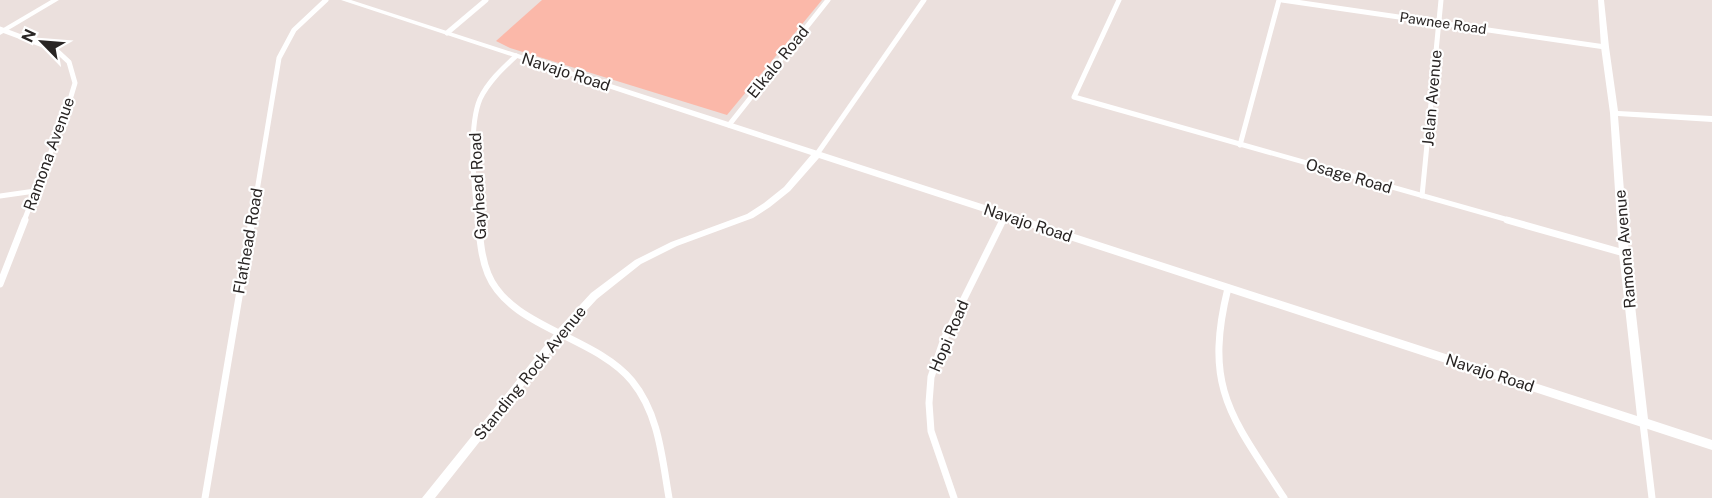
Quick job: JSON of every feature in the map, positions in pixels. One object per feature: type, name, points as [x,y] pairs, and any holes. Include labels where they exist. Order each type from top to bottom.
[{"type":"main road","points":[[2,31],[56,0]]},
{"type":"main road","name":"Navajo Road","points":[[344,0],[1712,445]]},
{"type":"main road","name":"Ramona Avenue","points":[[1601,0],[1614,113],[1624,253],[1643,423]]},
{"type":"main road","points":[[1614,113],[1712,119]]},
{"type":"main road","name":"Standing Rock Avenue","points":[[428,498],[561,332],[594,296],[638,262],[674,244],[750,216],[768,205],[787,189],[817,154]]},
{"type":"street","name":"Flathead Road","points":[[205,498],[279,58],[294,30],[326,0]]},
{"type":"street","points":[[447,33],[486,0]]},
{"type":"street","name":"Elkalo Road","points":[[729,124],[828,0]]},
{"type":"street","name":"Standing Rock Avenue","points":[[817,154],[924,0]]},
{"type":"street","name":"Osage Road","points":[[1119,0],[1074,97],[1624,253]]},
{"type":"street","points":[[1240,145],[1280,0]]},
{"type":"street","name":"Pawnee Road","points":[[1280,0],[1605,47]]},
{"type":"street","name":"Jelan Avenue","points":[[1422,196],[1441,0]]},
{"type":"street","name":"Ramona Avenue","points":[[0,284],[66,113],[75,83],[69,62],[56,50],[2,31]]},
{"type":"street","name":"Gayhead Road","points":[[516,56],[485,91],[475,119],[479,238],[486,272],[495,286],[524,312],[597,351],[621,369],[642,396],[657,431],[669,498]]},
{"type":"street","points":[[0,196],[36,191]]},
{"type":"street","name":"Hopi Road","points":[[954,498],[931,431],[929,403],[931,376],[944,339],[1005,215]]},
{"type":"street","points":[[1228,288],[1219,328],[1220,382],[1240,429],[1284,498]]},
{"type":"street","name":"Ramona Avenue","points":[[1643,423],[1652,498]]},
{"type":"shaded area","points":[[542,0],[822,0],[727,115],[510,48],[496,41]]}]
